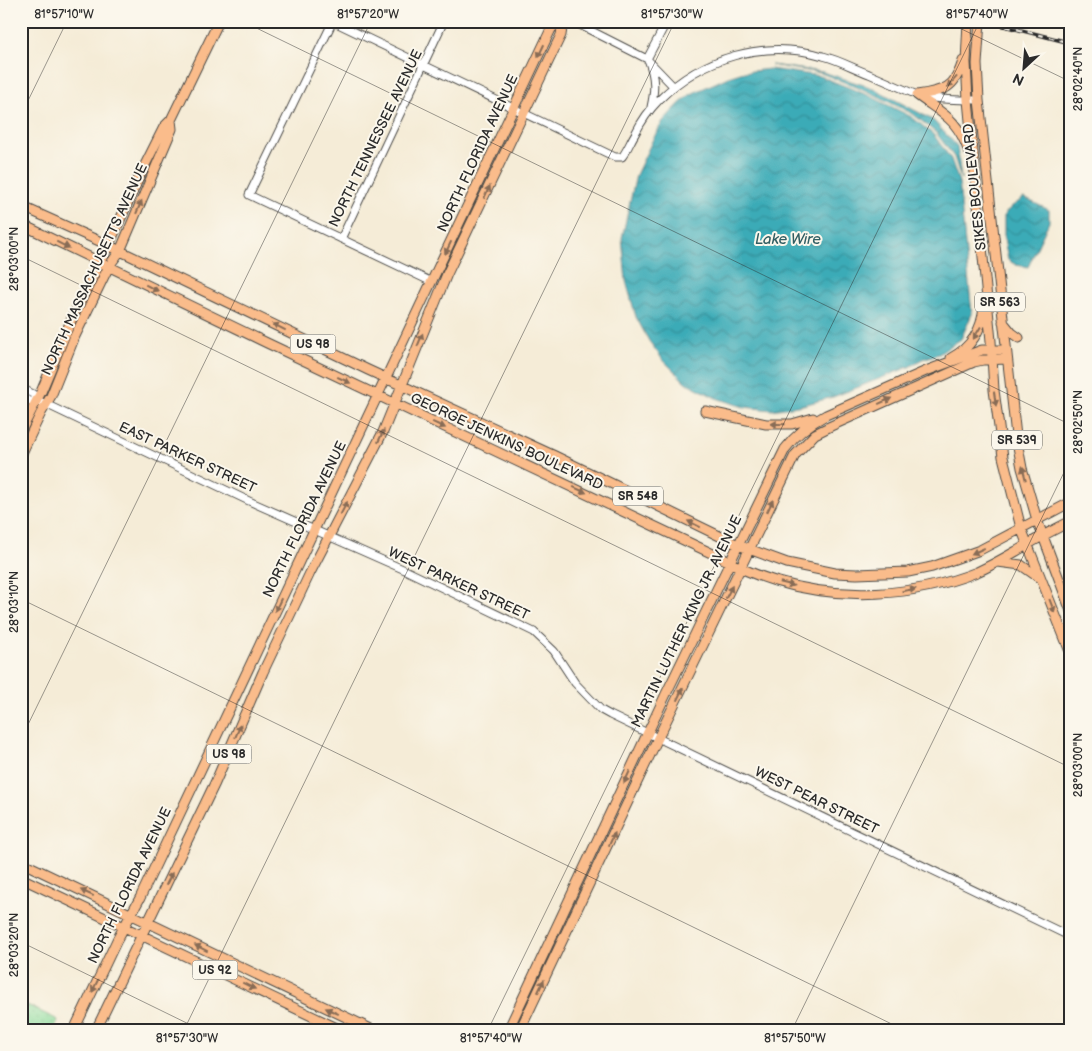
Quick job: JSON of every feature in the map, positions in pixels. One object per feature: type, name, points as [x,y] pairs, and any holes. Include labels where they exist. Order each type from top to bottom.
[{"type":"main road","name":"NORTH MASSACHUSETTS AVENUE","points":[[21,431],[37,400],[73,316],[145,166],[164,127],[171,120],[219,21]]},
{"type":"main road","name":"NORTH FLORIDA AVENUE","points":[[74,1030],[378,396],[551,29],[561,21]]},
{"type":"main road","name":"NORTH FLORIDA AVENUE","points":[[96,1030],[216,783],[267,664],[329,536],[373,452],[442,287],[561,35],[561,21]]},
{"type":"main road","name":"SIKES BOULEVARD","points":[[968,21],[966,48],[968,100],[992,355]]},
{"type":"main road","name":"SIKES BOULEVARD","points":[[980,21],[977,64],[978,100],[1006,354]]},
{"type":"main road","points":[[918,95],[946,89],[956,80],[966,48]]},
{"type":"main road","points":[[918,95],[953,120],[964,138],[974,166]]},
{"type":"main road","name":"NORTH MASSACHUSETTS AVENUE","points":[[21,455],[47,404],[75,336],[109,266],[120,252],[172,129],[171,120]]},
{"type":"main road","points":[[461,245],[462,231],[472,205],[470,201]]},
{"type":"main road","name":"US 98","points":[[21,206],[108,245],[402,385]]},
{"type":"main road","name":"US 98","points":[[21,224],[378,396]]},
{"type":"main road","points":[[926,371],[956,356],[975,336],[983,318],[986,286]]},
{"type":"main road","points":[[1002,322],[1019,338]]},
{"type":"main road","name":"MARTIN LUTHER KING JR. AVENUE","points":[[508,1030],[738,545],[785,449],[794,436],[826,415],[926,371],[982,350],[992,355]]},
{"type":"main road","name":"MARTIN LUTHER KING JR. AVENUE","points":[[520,1030],[795,455],[815,434],[831,426],[974,362],[992,355],[1006,354]]},
{"type":"main road","name":"SR 539","points":[[1006,354],[1021,460],[1037,520],[1071,611]]},
{"type":"main road","name":"SR 539","points":[[992,355],[994,390],[1003,457],[1021,528],[1071,654]]},
{"type":"main road","name":"GEORGE JENKINS BOULEVARD","points":[[402,385],[555,456],[738,545],[787,563],[835,573],[908,572],[932,567],[980,550],[1071,502]]},
{"type":"main road","name":"GEORGE JENKINS BOULEVARD","points":[[378,396],[740,568],[777,581],[808,589],[834,592],[882,593],[936,585],[998,562],[1071,521]]},
{"type":"main road","points":[[706,411],[766,424],[792,424],[826,415]]},
{"type":"main road","points":[[998,562],[1021,565],[1042,580]]},
{"type":"main road","name":"US 92","points":[[21,862],[373,1030]]},
{"type":"main road","name":"US 92","points":[[21,878],[341,1030]]},
{"type":"main road","points":[[79,1030],[87,1003]]},
{"type":"street","points":[[432,282],[249,195],[332,21],[615,157],[622,156],[628,149],[635,134],[651,110],[673,86],[696,70],[722,59],[770,49],[822,56],[932,99],[978,100]]},
{"type":"street","name":"NORTH TENNESSEE AVENUE","points":[[341,239],[444,21]]},
{"type":"street","points":[[572,21],[647,59],[673,86]]},
{"type":"street","points":[[647,59],[667,21]]},
{"type":"street","points":[[647,59],[654,74],[654,97],[651,110]]},
{"type":"street","name":"EAST PARKER STREET","points":[[21,388],[33,394],[37,400]]},
{"type":"street","name":"EAST PARKER STREET","points":[[21,397],[30,401],[37,400],[47,404],[243,498],[329,536]]},
{"type":"street","name":"WEST PARKER STREET","points":[[329,536],[534,632],[554,651],[566,668]]},
{"type":"street","name":"WEST PEAR STREET","points":[[566,668],[575,684],[601,710],[1071,937]]},
{"type":"green space","points":[[21,1002],[58,1020],[54,1030],[21,1030]]},
{"type":"water","points":[[771,65],[823,72],[873,88],[933,120],[957,146],[961,179],[954,157],[936,133],[913,114],[871,93],[821,73]]},
{"type":"water","name":"Lake Wire","points":[[770,69],[820,76],[870,96],[912,117],[934,135],[951,159],[959,182],[972,314],[961,339],[939,354],[922,359],[909,367],[833,397],[803,405],[772,410],[744,407],[716,398],[685,382],[663,360],[649,341],[636,317],[626,281],[622,238],[636,175],[663,121],[691,94],[728,77],[744,72]]},
{"type":"water","points":[[1024,198],[1049,210],[1049,222],[1028,267],[1016,265],[1008,260],[1004,239],[1004,215],[1011,207]]},
{"type":"railway","points":[[985,21],[1071,43]]}]
